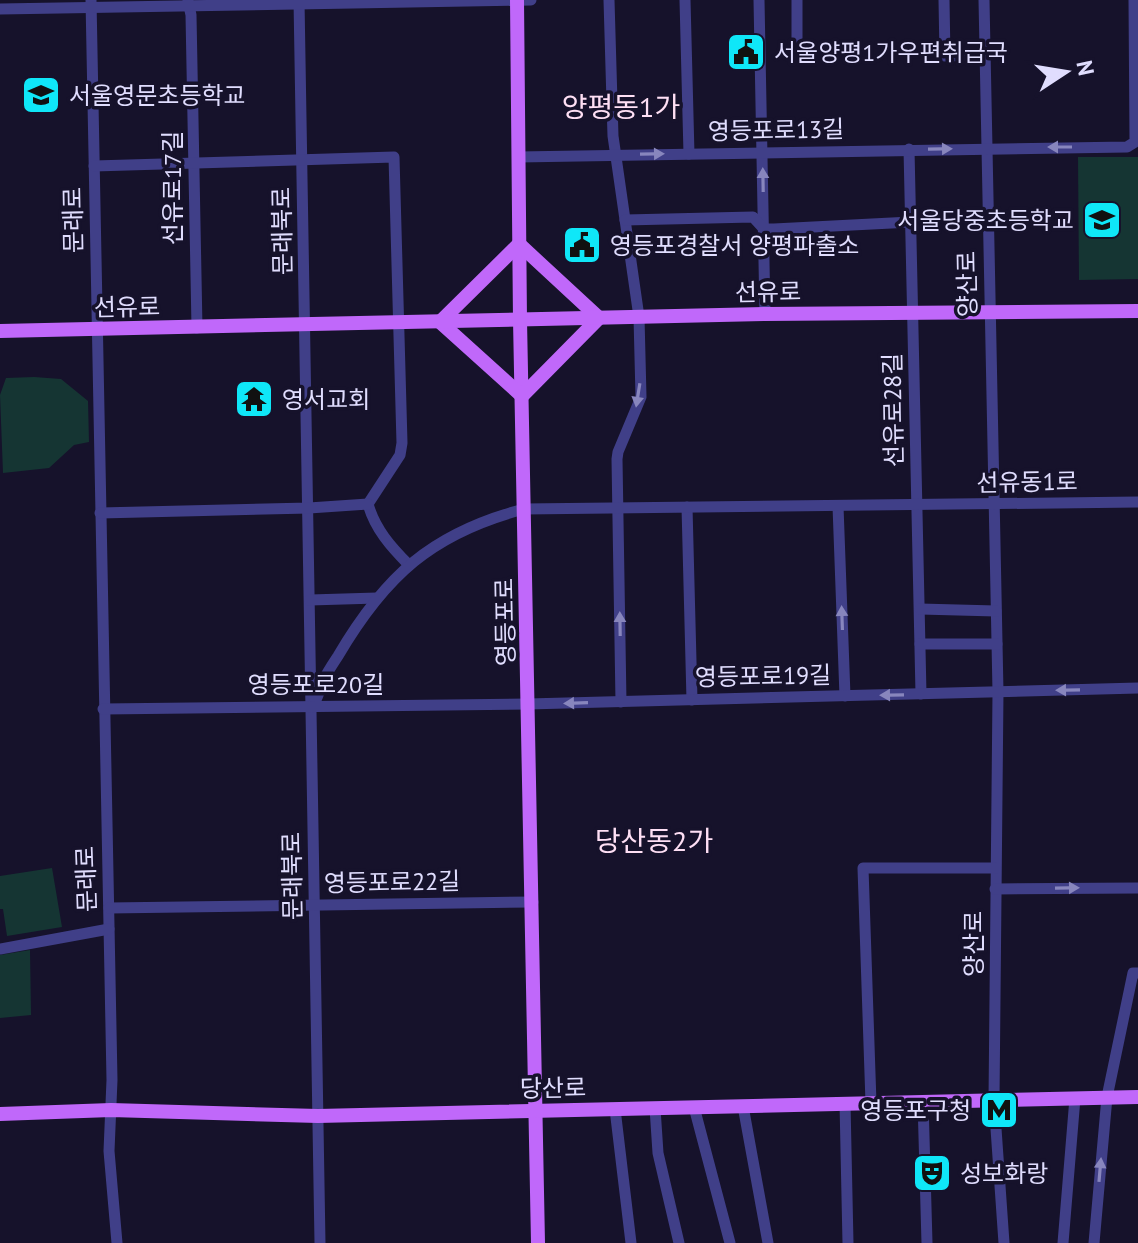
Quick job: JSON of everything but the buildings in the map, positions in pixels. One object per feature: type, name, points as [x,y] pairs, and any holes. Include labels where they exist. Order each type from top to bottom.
[{"type":"main road","name":"영등포로","points":[[517,0],[520,320],[538,1243]]},
{"type":"main road","points":[[519,244],[599,318],[522,396],[440,322],[519,244]]},
{"type":"main road","name":"선유로","points":[[0,331],[765,314],[1138,311]]},
{"type":"main road","name":"당산로","points":[[0,1114],[111,1110],[318,1116],[1138,1097]]},
{"type":"street","points":[[0,9],[91,4],[531,0]]},
{"type":"street","points":[[609,0],[616,155],[639,317],[641,397],[618,452],[621,702]]},
{"type":"street","points":[[685,0],[689,154]]},
{"type":"street","points":[[759,0],[765,314]]},
{"type":"street","points":[[797,0],[797,48]]},
{"type":"street","points":[[944,0],[945,56],[985,55]]},
{"type":"street","name":"양산로","points":[[984,0],[998,692],[994,1100],[1004,1243]]},
{"type":"street","points":[[987,148],[1127,147],[1135,142],[1134,0]]},
{"type":"street","name":"문래북로","points":[[299,2],[307,325],[320,1243]]},
{"type":"street","name":"선유로17길","points":[[188,3],[192,31],[197,328]]},
{"type":"street","name":"문래로","points":[[91,4],[109,908],[109,1151],[117,1243]]},
{"type":"street","name":"영등포로13길","points":[[518,157],[987,148]]},
{"type":"street","name":"선유로28길","points":[[909,149],[917,506]]},
{"type":"street","points":[[303,160],[394,157],[402,443],[395,463],[368,504],[389,545],[409,565]]},
{"type":"street","name":"문래로","points":[[94,166],[303,160]]},
{"type":"street","points":[[625,220],[753,217],[764,229],[911,222]]},
{"type":"street","name":"선유동1로","points":[[311,707],[353,629],[409,565],[431,548],[486,519],[524,509],[1138,502]]},
{"type":"street","points":[[100,513],[368,504]]},
{"type":"street","points":[[838,506],[845,696]]},
{"type":"street","points":[[917,506],[921,694]]},
{"type":"street","points":[[687,507],[692,700]]},
{"type":"street","points":[[310,600],[377,598]]},
{"type":"street","points":[[920,609],[996,611]]},
{"type":"street","points":[[920,644],[997,644]]},
{"type":"street","name":"영등포로19길","points":[[528,704],[1138,688]]},
{"type":"street","name":"영등포로20길","points":[[103,709],[528,704]]},
{"type":"street","points":[[871,1103],[863,868],[995,868]]},
{"type":"street","points":[[995,889],[1138,888]]},
{"type":"street","name":"영등포로22길","points":[[109,908],[533,902]]},
{"type":"street","points":[[0,949],[109,929]]},
{"type":"street","points":[[1094,1243],[1107,1097],[1133,973],[1138,973]]},
{"type":"street","points":[[1063,1243],[1075,1098]]},
{"type":"street","points":[[923,1101],[927,1243]]},
{"type":"street","points":[[845,1103],[848,1243]]},
{"type":"street","points":[[743,1106],[768,1243]]},
{"type":"street","points":[[694,1107],[730,1243]]},
{"type":"street","points":[[655,1108],[658,1153],[679,1243]]},
{"type":"street","points":[[615,1109],[631,1243]]},
{"type":"green space","name":"서울당중초등학교","points":[[1078,157],[1138,157],[1138,279],[1079,280]]},
{"type":"green space","points":[[6,378],[61,379],[88,401],[89,442],[74,445],[49,468],[3,473],[0,395]]},
{"type":"green space","points":[[52,868],[62,927],[7,936],[3,909],[0,909],[0,876]]},
{"type":"green space","points":[[30,950],[31,1015],[0,1018],[0,955]]},
{"type":"place","name":"서울양평1가우편취급국","points":[[746,52]]},
{"type":"place","name":"서울영문초등학교","points":[[41,95]]},
{"type":"place","name":"서울당중초등학교","points":[[1102,220]]},
{"type":"place","name":"영등포경찰서 양평파출소","points":[[582,245]]},
{"type":"place","name":"영서교회","points":[[254,399]]},
{"type":"place","name":"영등포구청","points":[[999,1110]]},
{"type":"place","name":"성보화랑","points":[[932,1173]]},
{"type":"district","name":"양평동1가","points":[[621,106]]},
{"type":"district","name":"당산동2가","points":[[654,840]]}]
